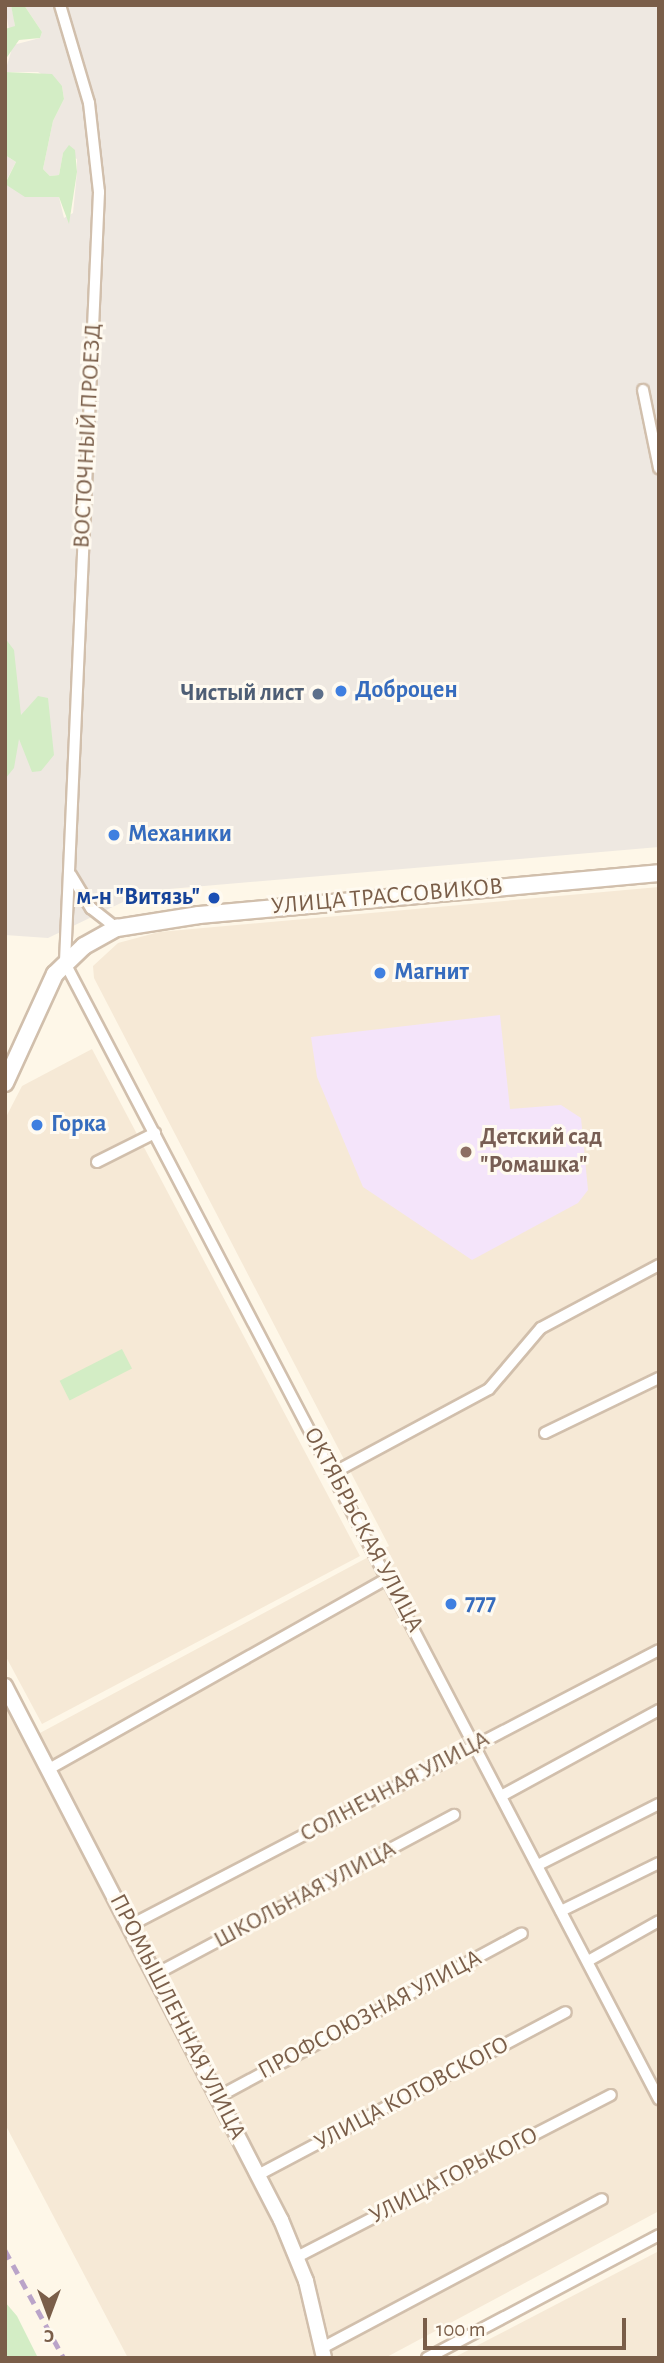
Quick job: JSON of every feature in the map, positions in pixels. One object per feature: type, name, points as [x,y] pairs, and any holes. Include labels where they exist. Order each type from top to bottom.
[{"type":"main road","name":"УЛИЦА ТРАССОВИКОВ","points":[[117,928],[198,915],[659,873]]},
{"type":"main road","points":[[5,1083],[48,985],[65,963],[117,928]]},
{"type":"street","name":"ВОСТОЧНЫЙ ПРОЕЗД","points":[[60,5],[89,103],[99,181],[65,963]]},
{"type":"street","points":[[643,390],[659,468]]},
{"type":"street","points":[[70,872],[91,908],[117,928]]},
{"type":"street","name":"ОКТЯБРЬСКАЯ УЛИЦА","points":[[65,963],[503,1795],[659,2099]]},
{"type":"street","points":[[97,1162],[155,1133]]},
{"type":"street","points":[[333,1474],[489,1389],[541,1328],[659,1265]]},
{"type":"street","points":[[545,1433],[659,1378]]},
{"type":"street","points":[[48,1769],[388,1578]]},
{"type":"street","name":"СОЛНЕЧНАЯ УЛИЦА","points":[[131,1925],[659,1650]]},
{"type":"street","name":"ПРОМЫШЛЕННАЯ УЛИЦА","points":[[5,1686],[258,2175],[296,2257],[323,2353]]},
{"type":"street","points":[[503,1795],[659,1710]]},
{"type":"street","points":[[538,1866],[659,1804]]},
{"type":"street","name":"ШКОЛЬНАЯ УЛИЦА","points":[[156,1974],[454,1815]]},
{"type":"street","points":[[561,1911],[659,1863]]},
{"type":"street","points":[[588,1961],[659,1921]]},
{"type":"street","name":"ПРОФСОЮЗНАЯ УЛИЦА","points":[[218,2097],[522,1933]]},
{"type":"street","name":"УЛИЦА КОТОВСКОГО","points":[[258,2175],[566,2012]]},
{"type":"street","name":"УЛИЦА ГОРЬКОГО","points":[[296,2257],[611,2095]]},
{"type":"street","points":[[323,2353],[602,2199]]},
{"type":"street","points":[[427,2358],[659,2235]]},
{"type":"shaded area","points":[[5,5],[11,5],[14,18],[15,26],[9,30]]},
{"type":"shaded area","points":[[24,5],[659,5],[659,847],[146,891],[48,938],[5,935],[5,184],[59,197],[64,218],[73,213],[77,172],[77,159],[63,153],[59,175],[50,176],[43,169],[53,121],[64,99],[62,86],[38,72],[5,72],[13,45],[40,38],[42,32]]},
{"type":"shaded area","points":[[5,155],[16,162],[5,183]]},
{"type":"shaded area","points":[[659,887],[659,2211],[385,2358],[128,2358],[5,2124],[5,1704],[25,1741],[389,1546],[94,978],[93,966],[118,943],[159,932]]},
{"type":"shaded area","name":"Детский сад \"Ромашка\"","points":[[500,1015],[510,1109],[561,1105],[581,1118],[588,1190],[578,1203],[472,1260],[363,1187],[317,1077],[311,1037]]},
{"type":"shaded area","points":[[92,1049],[360,1556],[42,1724],[5,1655],[5,1119],[22,1086]]},
{"type":"shaded area","points":[[659,2251],[659,2358],[453,2358]]},
{"type":"green space","points":[[11,5],[24,5],[42,32],[40,38],[19,40],[5,60],[5,29],[15,26]]},
{"type":"green space","points":[[5,72],[52,74],[62,86],[64,99],[53,121],[43,169],[50,176],[59,175],[63,153],[69,145],[75,150],[77,172],[69,224],[59,197],[25,197],[5,184],[16,162],[5,155]]},
{"type":"green space","points":[[5,638],[14,650],[21,715],[38,696],[48,698],[54,755],[41,771],[32,772],[19,739],[14,768],[5,779]]},
{"type":"green space","points":[[122,1349],[132,1369],[70,1400],[60,1381]]},
{"type":"green space","points":[[5,2302],[17,2316],[38,2358],[5,2358]]},
{"type":"railway","points":[[5,2250],[64,2358]]},
{"type":"place","name":"Доброцен","points":[[341,691]]},
{"type":"place","name":"Чистый лист","points":[[318,694]]},
{"type":"place","name":"Механики","points":[[114,835]]},
{"type":"place","name":"м-н \"Витязь\"","points":[[214,898]]},
{"type":"place","name":"Магнит","points":[[380,973]]},
{"type":"place","name":"Горка","points":[[37,1125]]},
{"type":"place","name":"Детский сад \"Ромашка\"","points":[[466,1152]]},
{"type":"place","name":"777","points":[[451,1604]]}]
